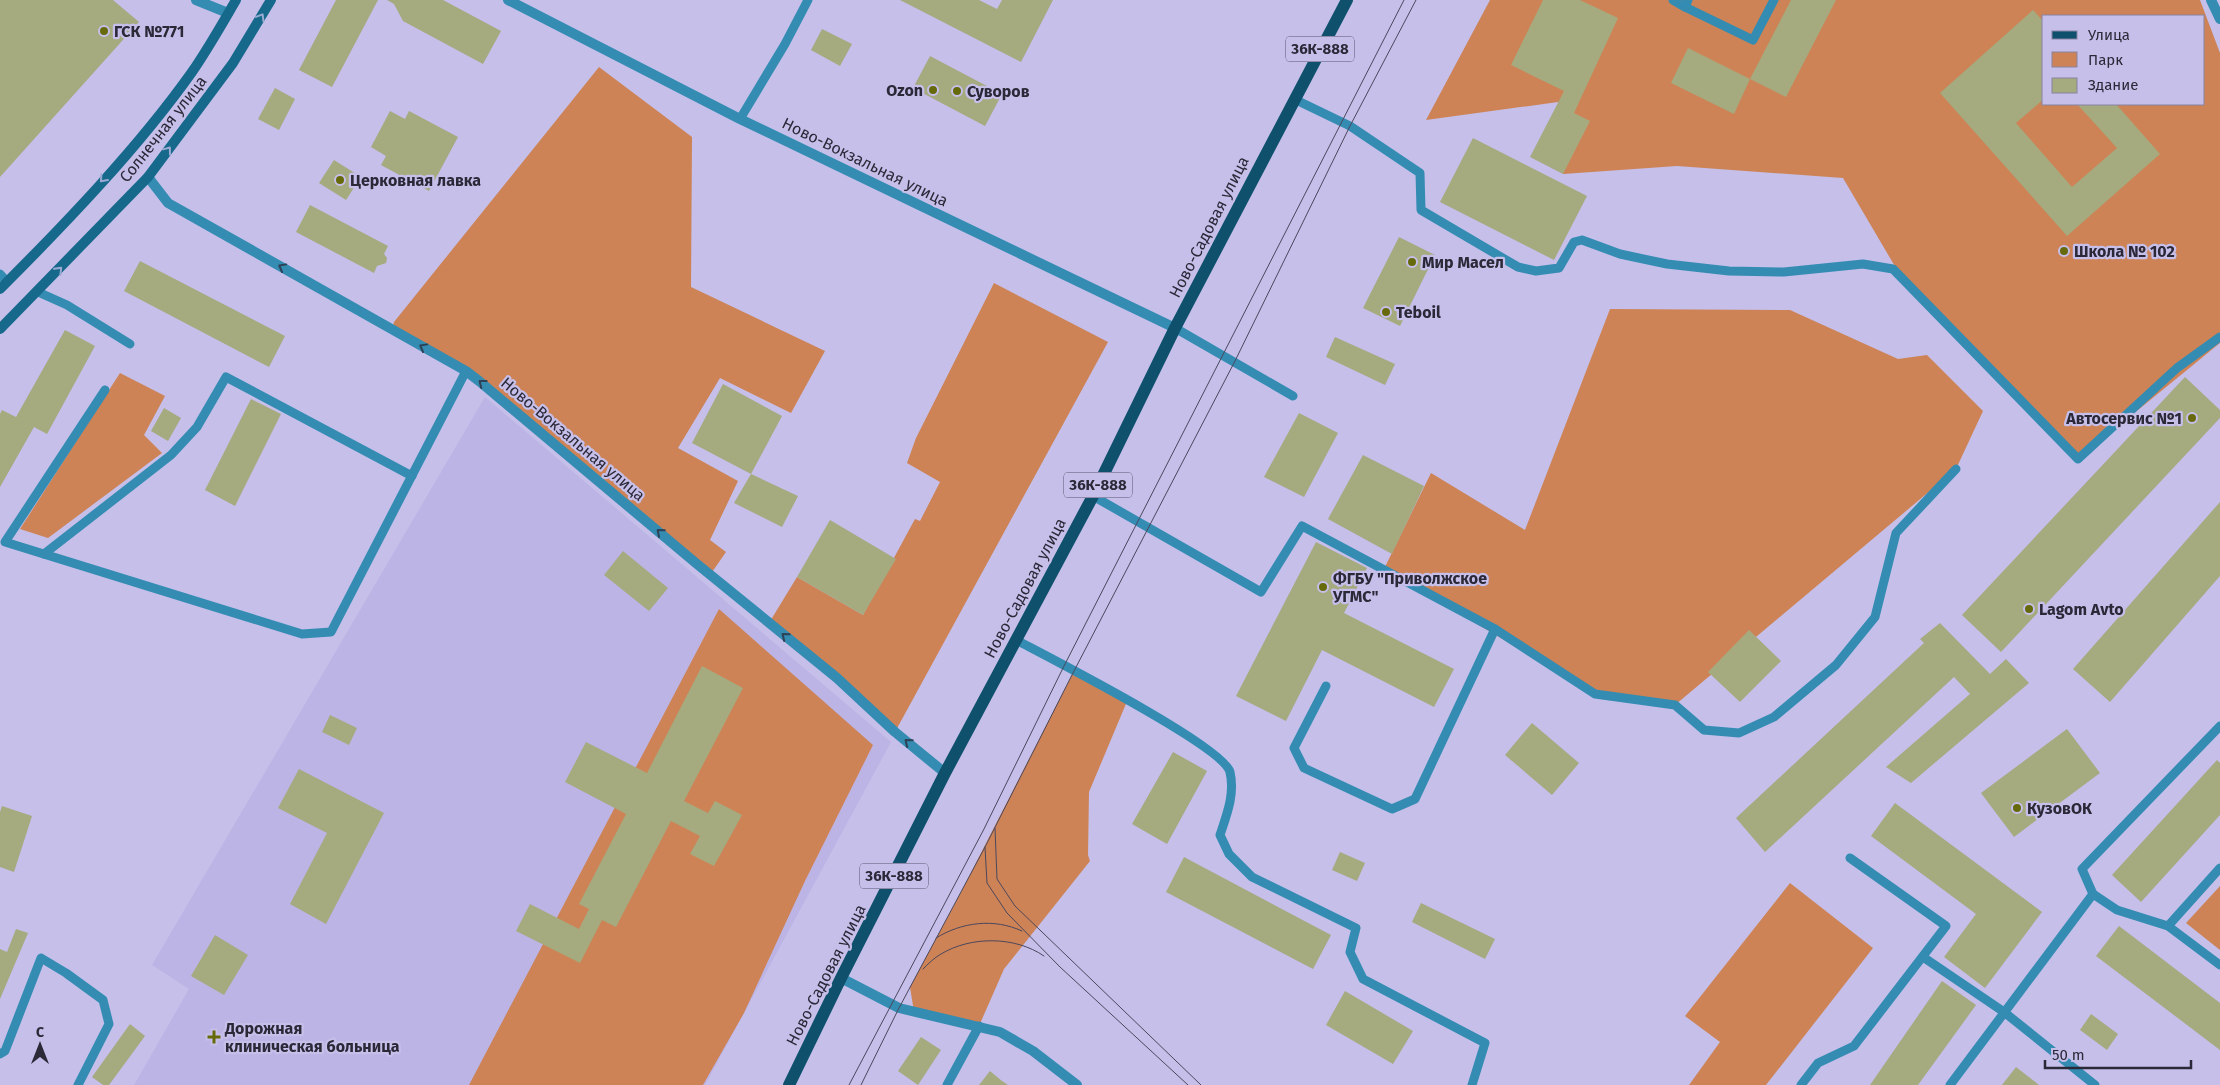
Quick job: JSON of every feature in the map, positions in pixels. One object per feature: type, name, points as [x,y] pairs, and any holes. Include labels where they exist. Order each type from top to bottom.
[{"type":"main road","name":"Солнечная улица","points":[[2,282],[42,248],[147,131],[193,71],[236,0]]},
{"type":"main road","name":"Солнечная улица","points":[[0,329],[148,177],[233,63],[271,0]]},
{"type":"main road","name":"Ново-Садовая улица","points":[[789,1085],[841,978],[946,773],[1093,496],[1175,328],[1346,0]]},
{"type":"street","points":[[196,0],[228,13]]},
{"type":"street","name":"Ново-Вокзальная улица","points":[[508,0],[740,119],[1175,328]]},
{"type":"street","name":"Ново-Вокзальная улица","points":[[528,0],[546,18]]},
{"type":"street","points":[[2211,0],[2220,19]]},
{"type":"street","name":"Ново-Вокзальная улица","points":[[148,177],[168,203],[466,371],[838,678],[895,732],[946,773]]},
{"type":"street","points":[[841,978],[899,1008],[1000,1032],[1033,1051],[1077,1085]]},
{"type":"lane","points":[[740,119],[786,44],[808,0]]},
{"type":"lane","points":[[1673,0],[1686,3],[1753,40],[1774,0]]},
{"type":"lane","points":[[1294,99],[1350,126],[1420,172],[1421,210],[1518,267],[1536,271],[1558,268],[1574,242],[1582,240],[1620,254],[1667,264],[1729,271],[1784,272],[1863,264],[1893,269],[2078,459],[2177,368],[2220,337]]},
{"type":"lane","points":[[38,292],[68,305],[130,344]]},
{"type":"lane","points":[[1175,328],[1294,396]]},
{"type":"lane","points":[[105,390],[3,541],[302,634],[331,632],[466,371]]},
{"type":"lane","points":[[44,554],[171,455],[197,427],[226,377],[412,476]]},
{"type":"lane","points":[[1093,496],[1261,592],[1302,526],[1495,628],[1595,694],[1675,705],[1704,730],[1739,734],[1774,717],[1836,665],[1875,618],[1896,534],[1956,469]]},
{"type":"lane","points":[[1326,686],[1294,748],[1304,768],[1392,809],[1415,799],[1495,628]]},
{"type":"lane","points":[[1016,640],[1128,699],[1213,753],[1230,770],[1232,799],[1220,835],[1229,854],[1252,877],[1356,928],[1350,952],[1363,979],[1485,1043],[1472,1085]]},
{"type":"lane","points":[[2220,726],[2082,869],[2093,894],[2117,910],[2168,926],[2220,965]]},
{"type":"lane","points":[[1802,1085],[1818,1063],[1854,1046],[1946,926],[1850,858]]},
{"type":"lane","points":[[2168,926],[2220,868]]},
{"type":"lane","points":[[1950,1085],[2093,894]]},
{"type":"lane","points":[[1923,957],[2004,1012],[2095,1085]]},
{"type":"lane","points":[[0,1054],[5,1051],[41,958],[66,972],[103,1000],[109,1024],[78,1085]]},
{"type":"lane","points":[[947,1085],[980,1026]]},
{"type":"shaded area","points":[[485,397],[891,742],[705,1085],[134,1085],[189,989],[152,965]]},
{"type":"green space","points":[[1490,0],[2200,0],[2220,53],[2220,343],[2078,459],[1903,280],[1843,178],[1677,166],[1563,174],[1558,102],[1426,120]]},
{"type":"green space","points":[[599,67],[692,137],[691,287],[825,351],[791,413],[720,378],[678,448],[738,481],[710,540],[726,552],[710,575],[466,371],[392,330],[394,322]]},
{"type":"green space","points":[[994,283],[1108,342],[895,732],[769,623],[797,577],[863,615],[915,519],[920,521],[940,482],[907,463],[916,438]]},
{"type":"green space","points":[[1610,309],[1790,310],[1898,359],[1927,355],[1983,411],[1956,469],[1675,705],[1587,689],[1384,569],[1431,473],[1525,530]]},
{"type":"green space","points":[[120,373],[165,396],[144,435],[162,453],[48,538],[20,529]]},
{"type":"green space","points":[[719,609],[873,745],[805,881],[744,1013],[703,1085],[469,1085]]},
{"type":"green space","points":[[1074,671],[1128,699],[1089,792],[1088,855],[1090,861],[1004,969],[979,1026],[914,1012],[910,987],[960,894]]},
{"type":"green space","points":[[1790,883],[1873,948],[1766,1085],[1689,1085],[1720,1042],[1685,1016]]},
{"type":"green space","points":[[2220,886],[2220,950],[2186,923]]},
{"type":"building","points":[[0,0],[113,0],[139,22],[0,177]]},
{"type":"building","points":[[336,0],[378,0],[332,87],[299,70]]},
{"type":"building","points":[[387,0],[443,0],[501,31],[483,64],[403,21],[394,4]]},
{"type":"building","points":[[900,0],[979,0],[997,9],[1002,0],[1053,0],[1021,62]]},
{"type":"building","points":[[1543,0],[1580,0],[1618,18],[1574,113],[1590,121],[1563,174],[1530,157],[1564,91],[1511,65]]},
{"type":"building","points":[[1791,0],[1836,0],[1786,97],[1750,79]]},
{"type":"building","points":[[2033,10],[2042,20],[2042,101],[2016,123],[2072,187],[2117,148],[2078,105],[2117,105],[2160,154],[2067,236],[1940,93]]},
{"type":"building","points":[[822,29],[852,44],[840,66],[811,50]]},
{"type":"building","points":[[1688,48],[1750,79],[1734,114],[1671,83]]},
{"type":"building","points":[[930,56],[1002,94],[985,126],[913,88]]},
{"type":"building","points":[[275,88],[295,99],[279,130],[258,119]]},
{"type":"building","points":[[390,111],[405,119],[409,111],[458,137],[429,191],[381,165],[386,156],[371,147]]},
{"type":"building","points":[[1473,138],[1587,196],[1554,260],[1440,202]]},
{"type":"building","points":[[334,160],[361,177],[346,200],[319,183]]},
{"type":"building","points":[[310,205],[388,246],[384,254],[387,258],[386,263],[377,266],[374,273],[296,232]]},
{"type":"building","points":[[1399,237],[1435,255],[1400,326],[1363,308]]},
{"type":"building","points":[[140,261],[285,336],[269,367],[124,291]]},
{"type":"building","points":[[65,330],[95,346],[47,434],[34,427],[0,487],[0,414],[2,410],[16,417]]},
{"type":"building","points":[[1335,337],[1395,364],[1385,385],[1326,357]]},
{"type":"building","points":[[2185,377],[2220,410],[2220,418],[2001,652],[1962,615]]},
{"type":"building","points":[[723,384],[782,416],[751,474],[692,443]]},
{"type":"building","points":[[251,399],[281,414],[235,506],[205,490]]},
{"type":"building","points":[[164,408],[181,418],[168,441],[151,431]]},
{"type":"building","points":[[1299,413],[1338,433],[1304,497],[1264,477]]},
{"type":"building","points":[[1363,455],[1424,486],[1392,554],[1328,519]]},
{"type":"building","points":[[751,474],[798,496],[782,527],[734,503]]},
{"type":"building","points":[[2220,502],[2220,576],[2110,702],[2073,669]]},
{"type":"building","points":[[830,520],[896,559],[863,615],[797,577]]},
{"type":"building","points":[[1316,542],[1367,568],[1344,613],[1454,669],[1434,707],[1322,650],[1286,721],[1236,696]]},
{"type":"building","points":[[623,551],[668,588],[649,611],[604,575]]},
{"type":"building","points":[[1940,623],[1990,674],[2006,659],[2029,683],[1911,783],[1886,767],[1970,694],[1954,677],[1765,852],[1736,818],[1924,643],[1920,639]]},
{"type":"building","points":[[1749,630],[1781,661],[1740,702],[1708,672]]},
{"type":"building","points":[[702,666],[743,688],[684,801],[708,813],[715,801],[742,815],[714,866],[690,854],[700,836],[671,821],[616,927],[602,920],[580,963],[516,931],[530,904],[579,929],[589,909],[579,904],[626,814],[565,782],[586,742],[647,773]]},
{"type":"building","points":[[330,715],[357,728],[349,745],[322,732]]},
{"type":"building","points":[[1532,723],[1579,763],[1552,795],[1505,755]]},
{"type":"building","points":[[2067,729],[2100,773],[2014,837],[1981,793]]},
{"type":"building","points":[[1173,752],[1207,771],[1167,844],[1132,824]]},
{"type":"building","points":[[2217,760],[2220,763],[2220,815],[2141,902],[2112,875]]},
{"type":"building","points":[[299,769],[384,813],[326,924],[290,904],[327,833],[278,808]]},
{"type":"building","points":[[1895,803],[2042,912],[1985,988],[1944,957],[1976,914],[1871,836]]},
{"type":"building","points":[[2,806],[32,816],[14,872],[0,867],[0,812]]},
{"type":"building","points":[[1340,852],[1365,863],[1357,881],[1332,870]]},
{"type":"building","points":[[1184,857],[1331,935],[1313,969],[1166,892]]},
{"type":"building","points":[[1421,903],[1495,939],[1485,959],[1412,922]]},
{"type":"building","points":[[2119,926],[2220,1003],[2220,1050],[2096,956]]},
{"type":"building","points":[[16,929],[28,933],[0,999],[0,949],[7,952]]},
{"type":"building","points":[[215,935],[248,955],[224,995],[191,976]]},
{"type":"building","points":[[1942,981],[1976,1005],[1918,1085],[1870,1085]]},
{"type":"building","points":[[1345,991],[1413,1031],[1393,1064],[1326,1025]]},
{"type":"building","points":[[2091,1014],[2118,1034],[2107,1050],[2080,1030]]},
{"type":"building","points":[[130,1024],[145,1036],[109,1085],[103,1085],[92,1077]]},
{"type":"building","points":[[921,1037],[941,1050],[918,1085],[898,1071]]},
{"type":"building","points":[[2016,1067],[2039,1085],[2002,1085]]},
{"type":"building","points":[[990,1071],[1002,1081],[1008,1085],[979,1085]]},
{"type":"tram line","points":[[849,1085],[984,829],[1064,666],[1404,0]]},
{"type":"tram line","points":[[861,1085],[899,1008],[985,847],[1235,361],[1350,126],[1416,0]]},
{"type":"tram line","points":[[995,828],[997,879],[1015,906],[1201,1085]]},
{"type":"tram line","points":[[985,847],[987,883],[1007,913],[1060,967],[1188,1085]]},
{"type":"tram line","points":[[936,938],[956,928],[989,923],[1000,924],[1022,931]]},
{"type":"tram line","points":[[923,969],[938,956],[953,948],[979,941],[1007,942],[1032,949],[1044,956]]},
{"type":"place","name":"ГСК №771","points":[[104,31]]},
{"type":"place","name":"Ozon","points":[[933,90]]},
{"type":"place","name":"Суворов","points":[[957,91]]},
{"type":"place","name":"Церковная лавка","points":[[340,180]]},
{"type":"place","name":"Школа № 102","points":[[2064,251]]},
{"type":"place","name":"Мир Масел","points":[[1412,262]]},
{"type":"place","name":"Teboil","points":[[1386,312]]},
{"type":"place","name":"Автосервис №1","points":[[2192,418]]},
{"type":"place","name":"ФГБУ \"Приволжское УГМС\"","points":[[1323,587]]},
{"type":"place","name":"Lagom Avto","points":[[2029,609]]},
{"type":"place","name":"КузовОК","points":[[2017,808]]},
{"type":"place","name":"Дорожная клиническая больница","points":[[214,1037]]}]
